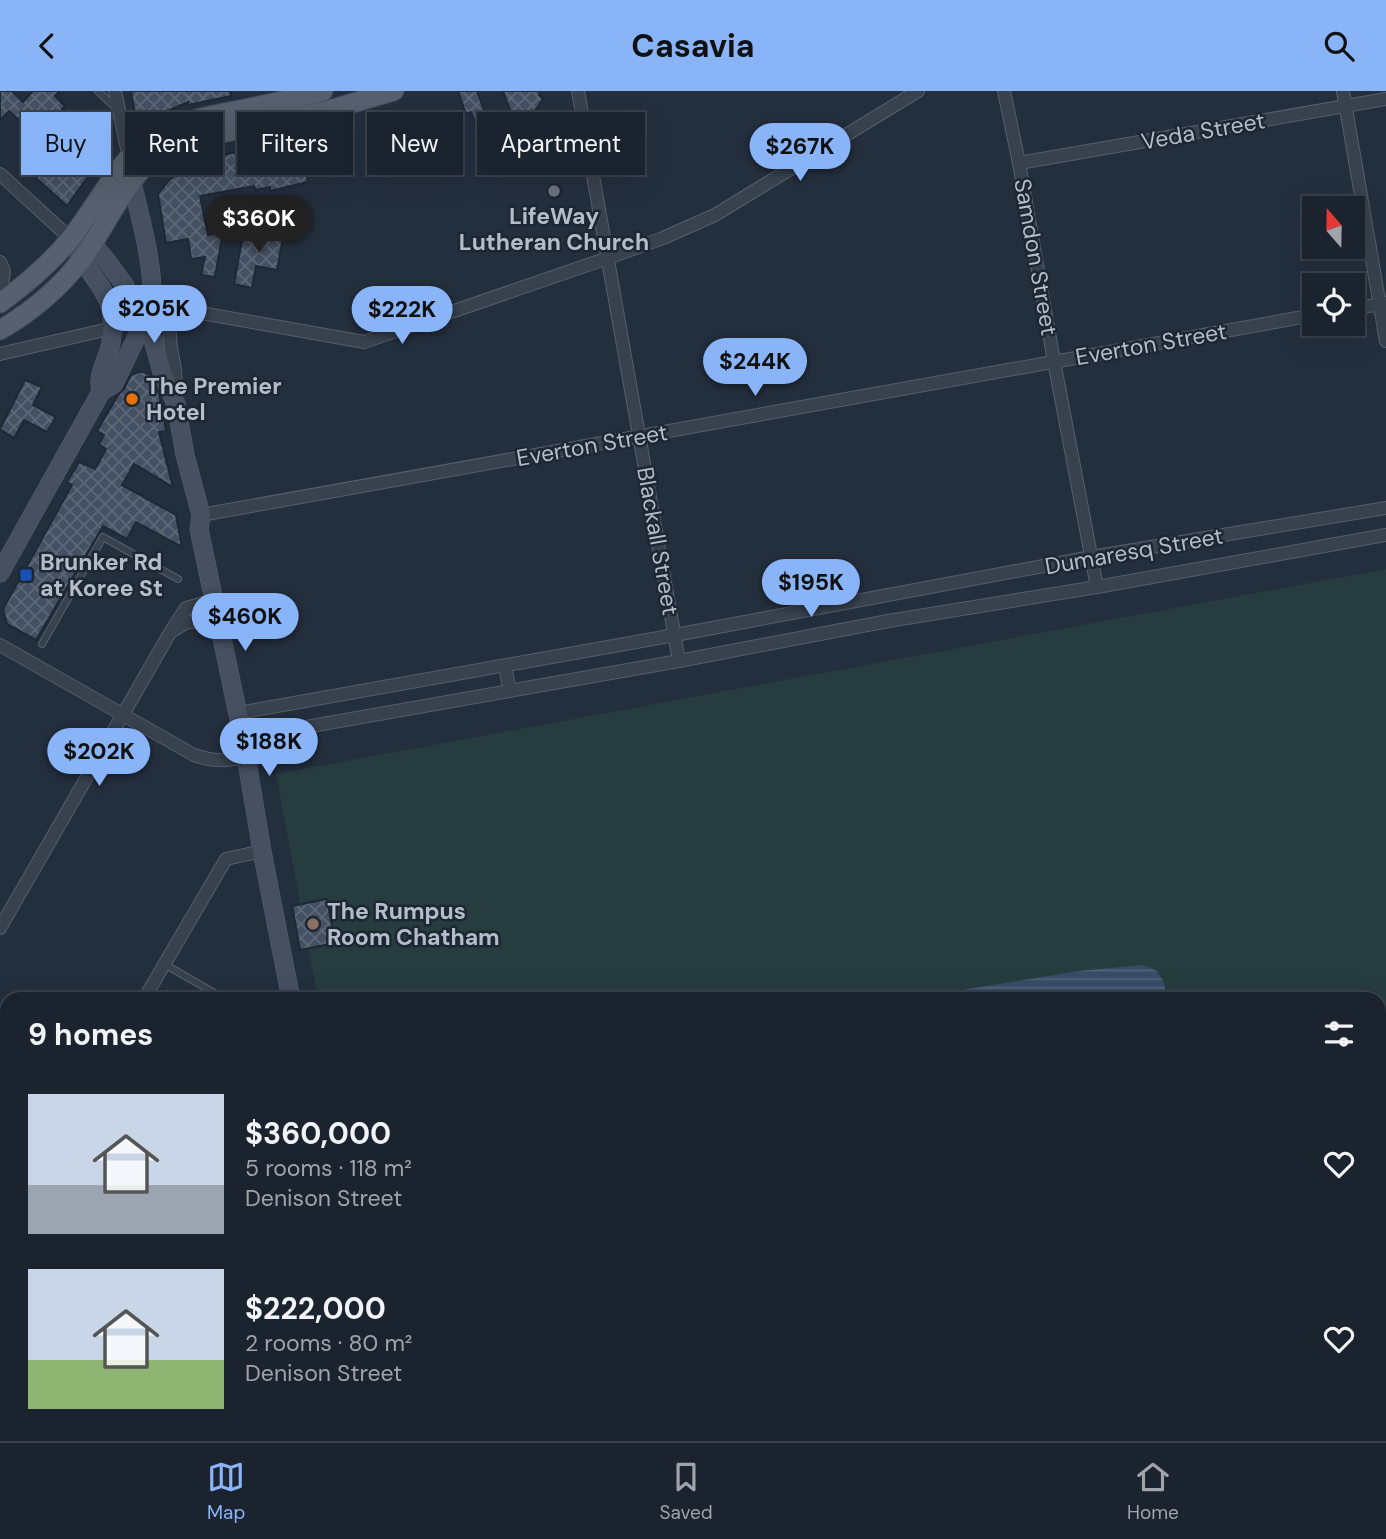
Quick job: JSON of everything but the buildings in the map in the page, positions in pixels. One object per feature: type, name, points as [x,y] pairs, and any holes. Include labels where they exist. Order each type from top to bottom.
[{"type":"main road","points":[[223,114],[323,91]]},
{"type":"main road","points":[[0,330],[33,309],[52,291],[87,252],[132,182],[159,153],[194,139],[338,108],[394,91]]},
{"type":"main road","points":[[0,302],[29,280],[71,239],[125,162]]},
{"type":"street","points":[[115,91],[125,142]]},
{"type":"street","name":"Blackall Street","points":[[578,91],[679,661]]},
{"type":"street","points":[[290,992],[243,738],[199,529],[201,515],[185,455],[176,404],[170,337],[172,319],[177,313],[190,311],[364,342],[608,258],[715,215],[918,91]]},
{"type":"street","name":"Samdon Street","points":[[1004,91],[1097,587]]},
{"type":"street","points":[[1343,91],[1383,303],[1386,341]]},
{"type":"street","name":"Veda Street","points":[[1019,163],[1386,99]]},
{"type":"street","points":[[0,174],[71,239],[87,252],[107,261],[125,286],[142,324],[153,340],[163,376],[176,404]]},
{"type":"street","points":[[0,573],[101,391],[114,384],[150,307],[152,287],[132,182]]},
{"type":"street","points":[[87,252],[110,306],[113,328],[108,357],[99,379],[101,391]]},
{"type":"street","points":[[0,262],[4,274],[0,302]]},
{"type":"street","points":[[1365,307],[1383,303]]},
{"type":"street","name":"Everton Street","points":[[201,515],[1302,317]]},
{"type":"street","points":[[0,354],[113,328]]},
{"type":"street","name":"Dumaresq Street","points":[[238,713],[1091,557],[1386,508]]},
{"type":"street","name":"Dumaresq Street","points":[[243,738],[888,621],[1386,535]]},
{"type":"street","points":[[883,595],[888,621]]},
{"type":"street","points":[[0,928],[170,631],[216,609]]},
{"type":"street","points":[[0,645],[194,755],[210,761],[246,757]]},
{"type":"street","points":[[505,666],[510,691]]},
{"type":"street","points":[[148,992],[226,859],[262,851]]},
{"type":"lane","points":[[98,91],[119,110]]},
{"type":"lane","points":[[42,644],[103,537],[178,579]]},
{"type":"lane","points":[[164,964],[214,992]]},
{"type":"green space","points":[[1386,569],[1386,992],[317,992],[276,774]]},
{"type":"water","points":[[1142,965],[1157,971],[1166,992],[954,992],[956,991],[1079,971]]},
{"type":"place","name":"LifeWay Lutheran Church","points":[[554,191]]},
{"type":"place","name":"The Premier Hotel","points":[[132,399]]},
{"type":"place","name":"Brunker Rd at Koree St","points":[[26,575]]},
{"type":"place","name":"The Rumpus Room Chatham","points":[[313,924]]}]
